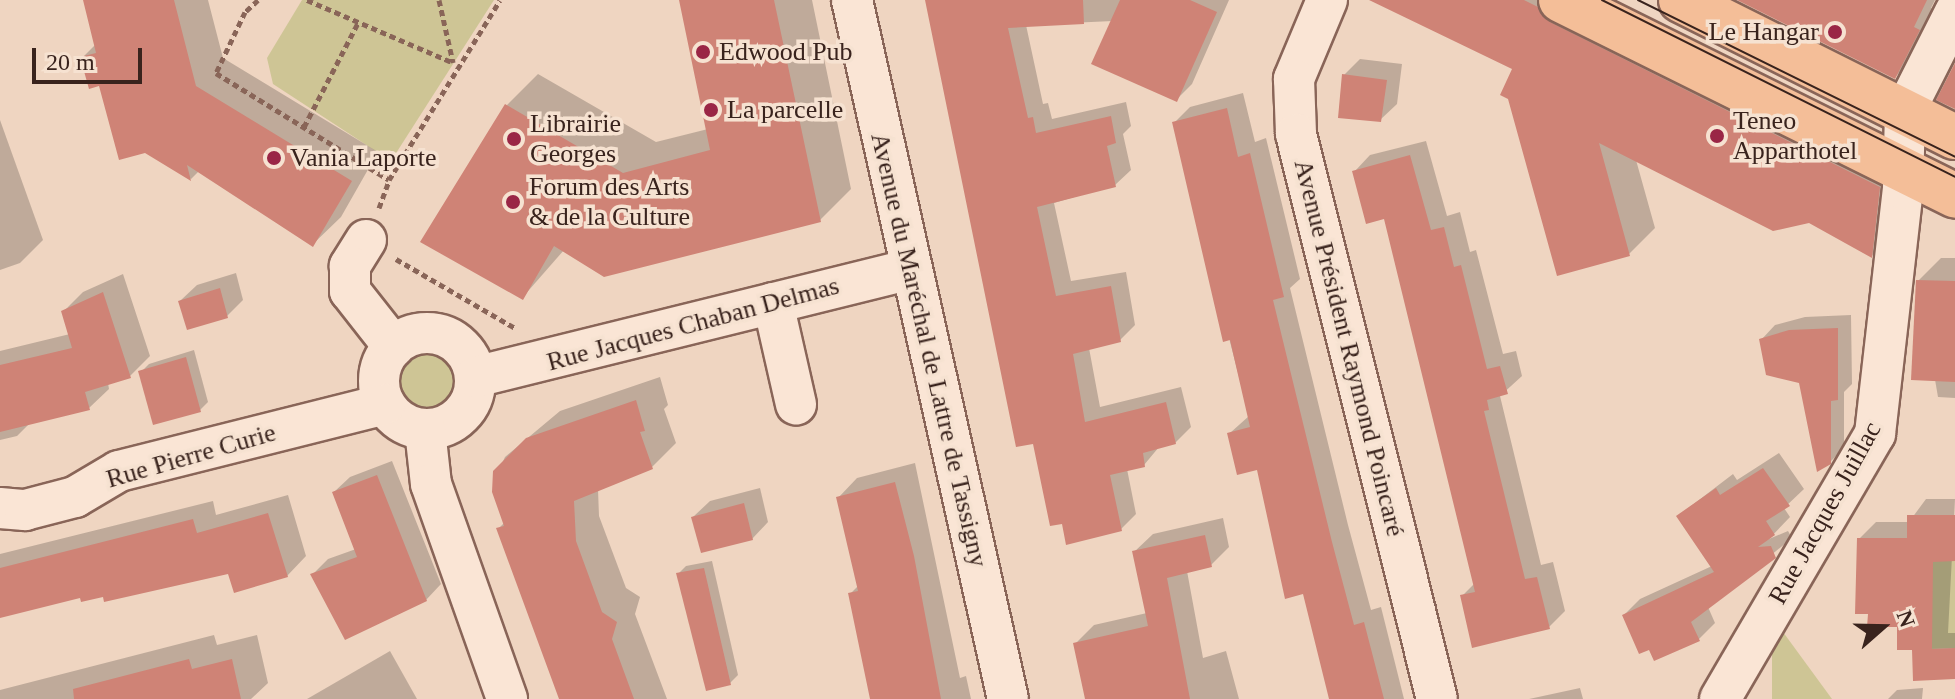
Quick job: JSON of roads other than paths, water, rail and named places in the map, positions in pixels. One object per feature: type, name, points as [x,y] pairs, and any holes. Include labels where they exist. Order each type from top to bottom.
[{"type":"main road","points":[[1561,0],[1955,196]]},
{"type":"main road","points":[[1681,0],[1955,137]]},
{"type":"street","name":"Avenue du Maréchal de Lattre de Tassigny","points":[[852,0],[1008,699]]},
{"type":"street","name":"Avenue Président Raymond Poincaré","points":[[1327,0],[1294,79],[1296,134],[1437,699]]},
{"type":"street","points":[[1905,111],[1955,12]]},
{"type":"street","name":"Rue Jacques Juillac","points":[[1720,699],[1875,434],[1883,403],[1905,171],[1905,111]]},
{"type":"street","points":[[366,240],[350,266],[350,291],[394,347]]},
{"type":"street","name":"Rue Jacques Chaban Delmas","points":[[475,377],[528,367],[910,269]]},
{"type":"street","points":[[773,303],[796,404]]},
{"type":"street","points":[[421,334],[437,334],[463,349],[475,377],[474,393],[456,420],[425,430],[402,422],[385,404],[380,374],[394,347],[421,334]]},
{"type":"street","name":"Rue Pierre Curie","points":[[0,508],[25,510],[75,497],[119,471],[385,404]]},
{"type":"street","points":[[425,430],[431,484],[507,699]]},
{"type":"tram line","points":[[1602,0],[1955,177]]},
{"type":"tram line","points":[[1638,0],[1955,157]]},
{"type":"place","name":"Le Hangar","points":[[1835,32]]},
{"type":"place","name":"Edwood Pub","points":[[703,52]]},
{"type":"place","name":"La parcelle","points":[[711,110]]},
{"type":"place","name":"Teneo Apparthotel","points":[[1717,136]]},
{"type":"place","name":"Librairie Georges","points":[[514,139]]},
{"type":"place","name":"Vania Laporte","points":[[274,158]]},
{"type":"place","name":"Forum des Arts & de la Culture","points":[[513,202]]}]
